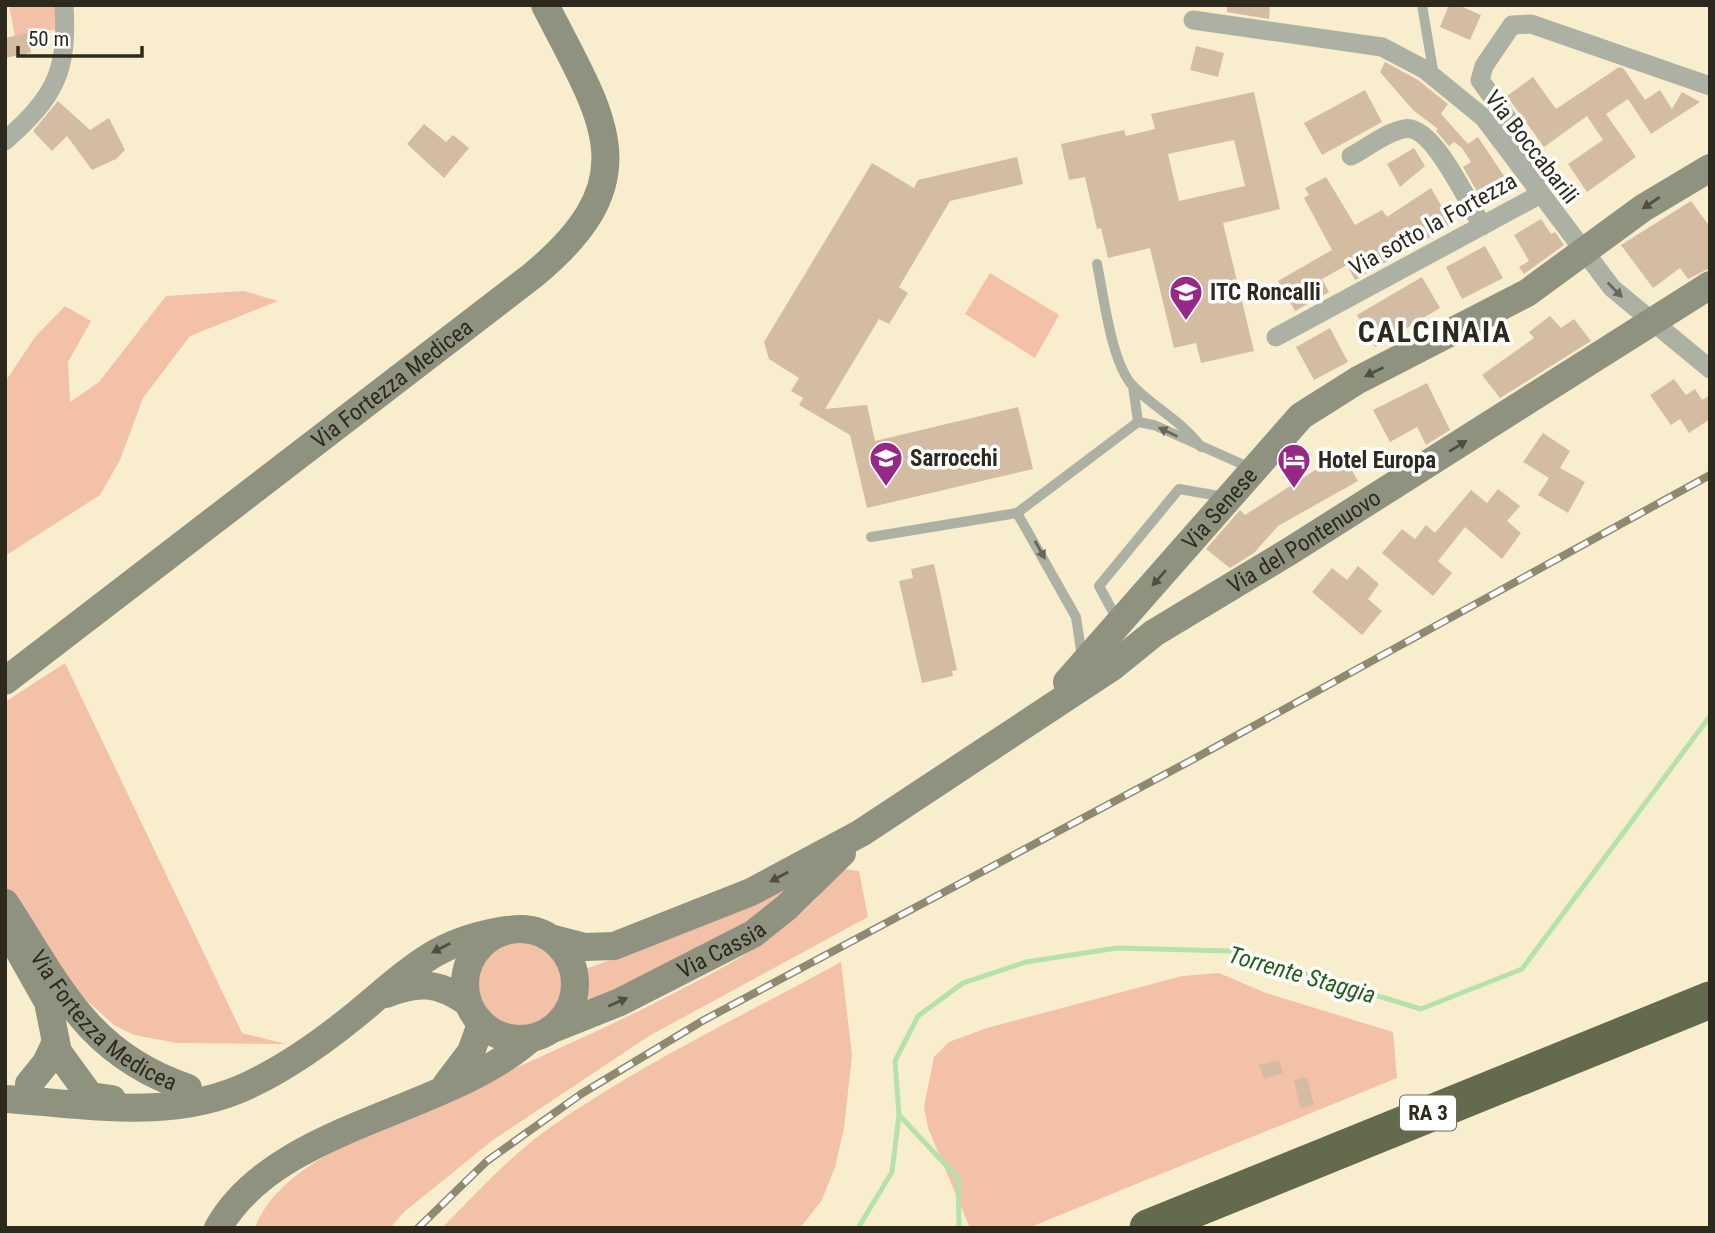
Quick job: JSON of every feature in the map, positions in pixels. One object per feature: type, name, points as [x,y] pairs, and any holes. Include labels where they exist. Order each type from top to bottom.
[{"type":"highway","name":"RA 3","points":[[1148,1228],[1710,1000]]},
{"type":"highway","name":"RA 3","points":[[1195,1228],[1710,1020]]},
{"type":"main road","name":"Via Fortezza Medicea","points":[[5,681],[532,276],[575,236],[604,186],[605,148],[592,99],[545,5]]},
{"type":"main road","name":"Via Senese","points":[[1008,733],[1082,668],[1292,425],[1323,401],[1506,306],[1584,254],[1643,208],[1710,168]]},
{"type":"main road","name":"Via del Pontenuovo","points":[[1008,733],[1112,667],[1154,633],[1290,551],[1710,285]]},
{"type":"main road","points":[[1128,615],[1125,635],[1129,642],[1139,646]]},
{"type":"main road","name":"Via Cassia","points":[[861,833],[825,872],[753,934],[620,1002],[542,1034],[512,1040],[495,1034],[474,1013],[464,984],[467,966],[483,943],[506,930],[522,928],[585,947],[614,946],[739,897],[861,833],[1008,733]]},
{"type":"main road","name":"Via Fortezza Medicea","points":[[6,911],[70,1003],[98,1038],[179,1098]]},
{"type":"main road","points":[[6,911],[48,1002],[55,1044],[62,1060],[82,1087]]},
{"type":"main road","points":[[5,1099],[132,1109],[266,1074],[299,1055],[377,998],[418,961],[445,946],[477,934],[506,930]]},
{"type":"main road","name":"Via Cassia","points":[[218,1228],[231,1204],[255,1182],[314,1147],[441,1090],[514,1053],[542,1034],[570,1007],[576,981],[572,964],[563,949],[550,937]]},
{"type":"main road","points":[[377,998],[407,985],[422,983],[443,988],[474,1013]]},
{"type":"main road","name":"Via Cassia","points":[[441,1090],[465,1062],[474,1013]]},
{"type":"main road","points":[[17,1083],[46,1062],[55,1044]]},
{"type":"main road","points":[[17,1083],[148,1091],[179,1098]]},
{"type":"street","points":[[5,141],[57,83],[64,62],[64,5]]},
{"type":"street","name":"Via Boccabarili","points":[[1193,20],[1382,47],[1407,58],[1434,76],[1484,117],[1539,195],[1612,288],[1710,369]]},
{"type":"street","points":[[1539,195],[1517,132],[1480,80],[1484,66],[1512,25],[1531,23],[1710,86]]},
{"type":"street","points":[[1351,156],[1400,130],[1410,128],[1421,132],[1439,153],[1482,226]]},
{"type":"street","name":"Via sotto la Fortezza","points":[[1276,337],[1539,195]]},
{"type":"lane","points":[[1422,5],[1434,76]]},
{"type":"lane","points":[[1097,264],[1121,367],[1133,386],[1138,404],[1138,422]]},
{"type":"lane","points":[[1133,386],[1186,428],[1201,447]]},
{"type":"lane","points":[[871,537],[1017,513],[1138,422],[1154,425],[1253,469]]},
{"type":"lane","points":[[1128,615],[1099,586],[1179,489],[1229,497]]},
{"type":"lane","points":[[1017,513],[1076,617],[1082,668]]},
{"type":"shaded area","points":[[9,5],[55,5],[58,29],[15,36]]},
{"type":"shaded area","points":[[990,273],[1059,315],[1035,358],[965,314]]},
{"type":"shaded area","points":[[244,291],[278,301],[190,336],[143,398],[120,460],[100,495],[5,556],[5,382],[35,337],[65,306],[91,321],[68,362],[70,402],[99,382],[166,296]]},
{"type":"shaded area","points":[[65,663],[242,1033],[286,1044],[177,1043],[134,1035],[114,1025],[74,989],[5,890],[5,702]]},
{"type":"shaded area","points":[[837,868],[859,871],[868,917],[649,1036],[493,1140],[404,1212],[390,1228],[255,1228],[266,1207],[282,1188],[325,1156],[616,1022],[749,952],[782,929],[812,903]]},
{"type":"shaded area","points":[[801,875],[755,919],[586,1006],[586,969],[702,925]]},
{"type":"shaded area","points":[[519,942],[543,949],[555,961],[562,985],[555,1009],[543,1021],[519,1028],[495,1021],[483,1009],[476,985],[483,961],[495,949]]},
{"type":"shaded area","points":[[841,962],[852,1055],[844,1128],[835,1167],[822,1200],[800,1228],[442,1228],[508,1162],[552,1126],[658,1060]]},
{"type":"shaded area","points":[[1219,973],[1266,993],[1393,1032],[1397,1078],[1028,1228],[970,1228],[928,1128],[924,1107],[934,1057],[949,1042],[987,1028],[1182,976]]},
{"type":"building","points":[[1227,5],[1270,5],[1269,19],[1227,12]]},
{"type":"building","points":[[1449,5],[1458,5],[1481,15],[1470,40],[1440,27]]},
{"type":"building","points":[[27,33],[31,53],[5,58],[5,38]]},
{"type":"building","points":[[1196,46],[1224,53],[1218,77],[1190,70]]},
{"type":"building","points":[[1385,62],[1418,80],[1448,104],[1441,114],[1468,144],[1478,137],[1508,182],[1482,200],[1463,167],[1471,162],[1462,148],[1454,142],[1449,146],[1436,131],[1438,129],[1413,110],[1380,72]]},
{"type":"building","points":[[1619,67],[1624,69],[1645,100],[1660,90],[1672,109],[1682,92],[1700,102],[1651,134],[1628,99],[1606,114],[1636,157],[1587,192],[1568,164],[1603,140],[1587,116],[1544,147],[1507,96],[1533,77],[1556,109]]},
{"type":"building","points":[[1365,90],[1382,122],[1322,155],[1304,123]]},
{"type":"building","points":[[1254,92],[1280,209],[1223,223],[1254,351],[1201,363],[1196,343],[1174,348],[1150,248],[1108,258],[1101,228],[1097,229],[1085,177],[1069,180],[1061,144],[1124,130],[1126,136],[1155,129],[1151,114]],"holes":[[[1234,140],[1245,186],[1179,201],[1168,154]]]},
{"type":"building","points":[[58,101],[90,130],[109,118],[125,150],[116,159],[92,170],[67,136],[52,151],[33,131]]},
{"type":"building","points":[[424,124],[446,142],[453,135],[469,148],[444,178],[407,144]]},
{"type":"building","points":[[1414,148],[1425,166],[1400,187],[1387,164]]},
{"type":"building","points":[[1017,157],[1023,184],[950,201],[899,287],[908,293],[889,324],[879,319],[825,409],[867,405],[875,441],[1018,407],[1033,469],[867,508],[850,435],[799,405],[803,398],[791,391],[799,378],[769,359],[764,342],[872,163],[914,188],[918,180]]},
{"type":"building","points":[[1326,177],[1355,225],[1382,210],[1387,217],[1431,188],[1452,224],[1355,280],[1347,265],[1322,279],[1329,292],[1295,311],[1278,281],[1332,250],[1304,198],[1309,195],[1305,188]]},
{"type":"building","points":[[1691,201],[1710,227],[1710,268],[1688,279],[1680,268],[1653,288],[1621,245]]},
{"type":"building","points":[[1541,219],[1551,234],[1555,232],[1564,245],[1524,274],[1519,267],[1529,261],[1514,235]]},
{"type":"building","points":[[1485,246],[1503,278],[1462,299],[1446,267]]},
{"type":"building","points":[[1422,277],[1440,308],[1375,347],[1357,315]]},
{"type":"building","points":[[1550,316],[1561,328],[1574,319],[1591,341],[1500,398],[1482,375],[1534,338],[1529,332]]},
{"type":"building","points":[[1330,328],[1348,362],[1314,380],[1296,347]]},
{"type":"building","points":[[1674,379],[1686,395],[1695,389],[1702,400],[1710,395],[1710,419],[1689,433],[1680,419],[1671,425],[1650,395]]},
{"type":"building","points":[[1427,383],[1450,430],[1426,445],[1417,427],[1390,442],[1373,410]]},
{"type":"building","points":[[1543,433],[1570,451],[1560,468],[1585,482],[1568,513],[1538,495],[1549,478],[1523,462]]},
{"type":"building","points":[[1342,453],[1358,481],[1278,526],[1254,553],[1230,568],[1206,549],[1240,510],[1245,515]]},
{"type":"building","points":[[1498,489],[1520,506],[1507,521],[1521,533],[1502,559],[1465,527],[1438,561],[1452,573],[1433,596],[1382,553],[1402,529],[1415,539],[1426,525],[1435,533],[1471,490],[1487,503]]},
{"type":"building","points":[[934,564],[957,670],[952,671],[953,676],[922,683],[899,581],[913,578],[911,569]]},
{"type":"building","points":[[1358,566],[1379,584],[1368,599],[1382,611],[1362,635],[1312,592],[1332,568],[1347,580]]},
{"type":"building","points":[[1279,1060],[1283,1073],[1264,1079],[1259,1065]]},
{"type":"building","points":[[1307,1077],[1314,1105],[1300,1108],[1294,1080]]},
{"type":"waterway","name":"Torrente Staggia","points":[[858,1228],[892,1172],[899,1115],[895,1061],[918,1016],[963,983],[1026,962],[1117,948],[1230,951],[1421,1009],[1522,969],[1710,716]]},
{"type":"waterway","points":[[899,1115],[958,1178],[959,1228]]},
{"type":"railway","points":[[418,1228],[487,1161],[581,1094],[704,1020],[1190,761],[1710,475]]},
{"type":"place","name":"ITC Roncalli","points":[[1186,322]]},
{"type":"place","name":"Sarrocchi","points":[[886,488]]},
{"type":"place","name":"Hotel Europa","points":[[1294,490]]},
{"type":"district","name":"CALCINAIA","points":[[1435,332]]}]
